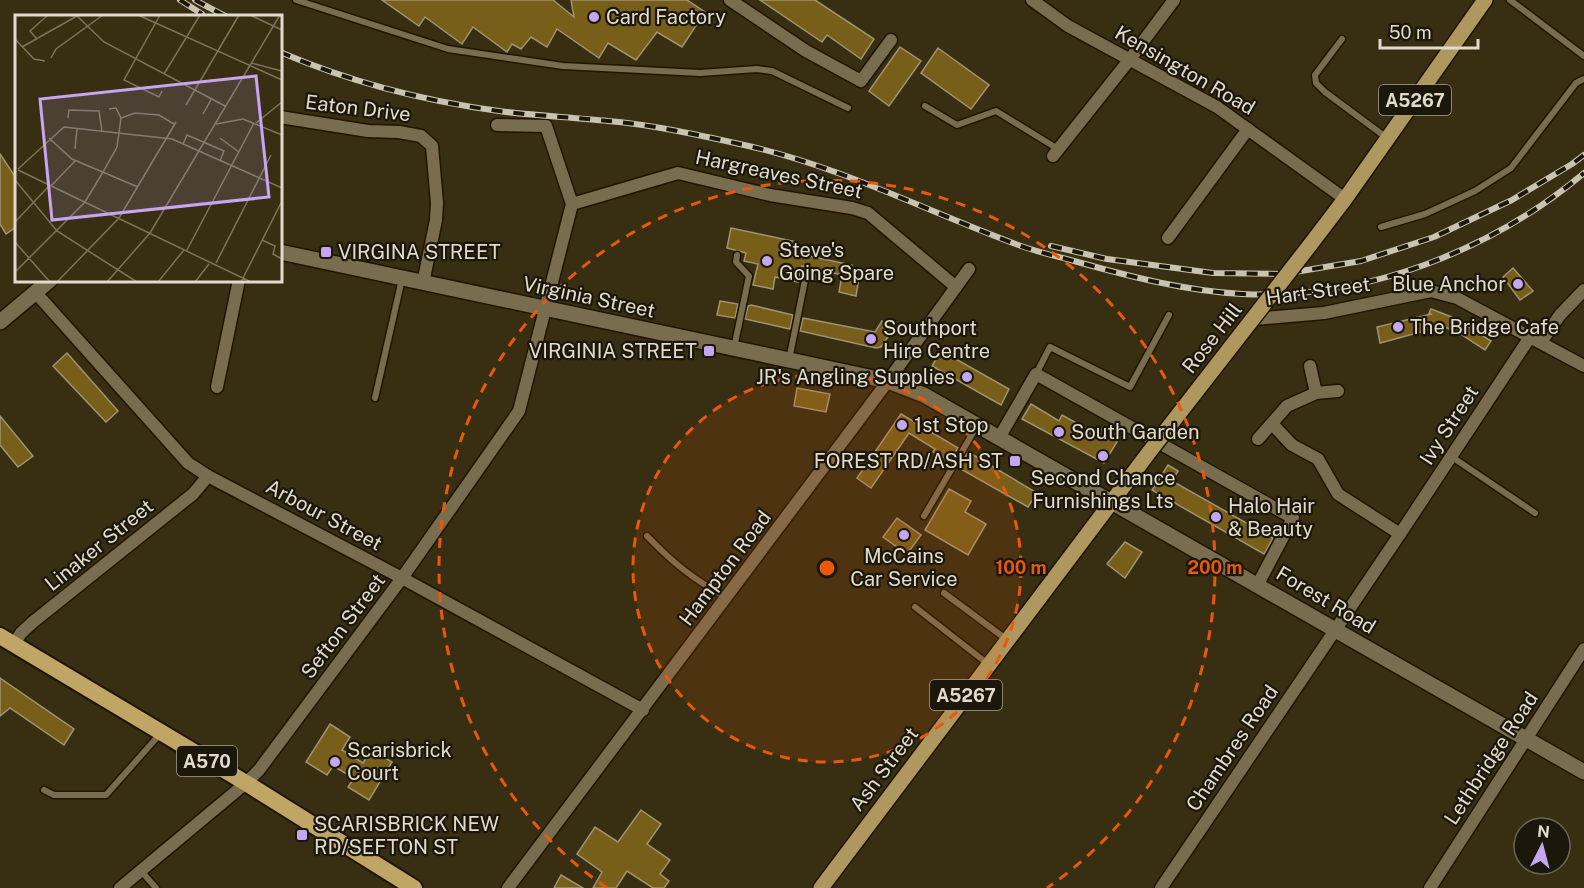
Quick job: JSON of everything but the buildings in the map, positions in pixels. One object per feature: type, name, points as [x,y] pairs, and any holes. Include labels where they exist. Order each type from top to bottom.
[{"type":"highway","name":"A570","points":[[4,639],[246,783],[414,888]]},
{"type":"main road","name":"A5267","points":[[1345,199],[1485,0]]},
{"type":"main road","name":"Rose Hill","points":[[1110,501],[1254,319],[1345,199]]},
{"type":"main road","name":"Ash Street","points":[[821,888],[1110,501]]},
{"type":"street","points":[[730,0],[806,51],[861,81],[891,40]]},
{"type":"street","name":"Kensington Road","points":[[1032,0],[1068,27],[1217,107],[1345,199]]},
{"type":"street","points":[[1056,152],[1174,0]]},
{"type":"street","name":"Eaton Drive","points":[[282,117],[368,131],[399,132],[421,136],[432,146],[437,203],[436,220],[423,283]]},
{"type":"street","points":[[497,125],[546,126],[572,204]]},
{"type":"street","points":[[1168,238],[1248,129]]},
{"type":"street","name":"Hargreaves Street","points":[[572,204],[678,173],[770,195],[852,208],[867,213],[956,287]]},
{"type":"street","name":"Sefton Street","points":[[120,888],[259,770],[402,578],[519,411],[572,204]]},
{"type":"street","name":"Virginia Street","points":[[282,252],[888,381]]},
{"type":"street","name":"Hampton Road","points":[[508,888],[727,598],[969,269]]},
{"type":"street","points":[[217,387],[239,282]]},
{"type":"street","points":[[0,322],[42,285]]},
{"type":"street","name":"Arbour Street","points":[[42,285],[188,463],[208,476],[402,578],[643,710]]},
{"type":"street","name":"Ivy Street","points":[[1334,630],[1535,340],[1584,290]]},
{"type":"street","name":"Hart Street","points":[[1254,319],[1324,313],[1431,291],[1457,298],[1584,366]]},
{"type":"street","points":[[1310,366],[1316,393]]},
{"type":"street","points":[[999,438],[1036,374],[1293,518],[1258,584]]},
{"type":"street","name":"Forest Road","points":[[888,381],[924,395],[1584,772]]},
{"type":"street","points":[[1258,439],[1287,406],[1316,393],[1338,391]]},
{"type":"street","points":[[1272,424],[1292,445],[1318,459],[1338,494],[1400,534]]},
{"type":"street","name":"Linaker Street","points":[[4,639],[21,633],[194,494],[208,476]]},
{"type":"street","name":"Chambres Road","points":[[1161,888],[1334,630]]},
{"type":"street","name":"Lethbridge Road","points":[[1430,888],[1584,649]]},
{"type":"lane","points":[[296,0],[448,50],[563,66],[700,73],[757,69],[772,71],[848,108]]},
{"type":"lane","points":[[1510,0],[1584,56]]},
{"type":"lane","points":[[1342,39],[1315,75],[1316,83],[1388,138]]},
{"type":"lane","points":[[1381,227],[1425,214],[1465,196],[1511,168],[1576,83],[1584,79]]},
{"type":"lane","points":[[926,106],[957,125],[996,111],[1056,152]]},
{"type":"lane","points":[[734,348],[749,276],[736,262],[737,255]]},
{"type":"lane","points":[[789,360],[806,276],[831,281]]},
{"type":"lane","points":[[375,398],[402,278]]},
{"type":"lane","points":[[1036,374],[1050,346],[1130,387],[1169,315]]},
{"type":"lane","points":[[924,516],[977,425]]},
{"type":"lane","points":[[1452,457],[1536,513]]},
{"type":"lane","points":[[647,536],[673,563],[703,585],[727,598]]},
{"type":"lane","points":[[944,593],[1007,640]]},
{"type":"lane","points":[[915,607],[989,664]]},
{"type":"lane","points":[[44,790],[54,795],[106,795],[161,734]]},
{"type":"lane","points":[[141,871],[156,888]]},
{"type":"railway","points":[[180,0],[202,14]]},
{"type":"railway","points":[[195,0],[223,15]]},
{"type":"railway","points":[[282,53],[360,81],[443,102],[513,113],[642,125],[780,154],[849,177],[1027,248],[1094,267],[1178,286],[1242,294],[1288,294],[1334,289],[1380,279],[1424,265],[1509,226],[1548,201],[1584,173]]},
{"type":"railway","points":[[1051,246],[1107,259],[1213,273],[1283,274],[1361,261],[1434,237],[1512,200],[1584,155]]},
{"type":"place","name":"Card Factory","points":[[594,17]]},
{"type":"place","name":"VIRGINA STREET","points":[[326,252]]},
{"type":"place","name":"Steve's Going Spare","points":[[767,261]]},
{"type":"place","name":"Blue Anchor","points":[[1518,284]]},
{"type":"place","name":"The Bridge Cafe","points":[[1398,327]]},
{"type":"place","name":"Southport Hire Centre","points":[[871,339]]},
{"type":"place","name":"VIRGINIA STREET","points":[[709,351]]},
{"type":"place","name":"JR's Angling Supplies","points":[[967,377]]},
{"type":"place","name":"1st Stop","points":[[902,425]]},
{"type":"place","name":"South Garden","points":[[1059,432]]},
{"type":"place","name":"Second Chance Furnishings Lts","points":[[1103,456]]},
{"type":"place","name":"FOREST RD/ASH ST","points":[[1015,461]]},
{"type":"place","name":"Halo Hair & Beauty","points":[[1216,517]]},
{"type":"place","name":"McCains Car Service","points":[[904,535]]},
{"type":"place","name":"Scarisbrick Court","points":[[335,762]]},
{"type":"place","name":"SCARISBRICK NEW RD/SEFTON ST","points":[[302,835]]}]
